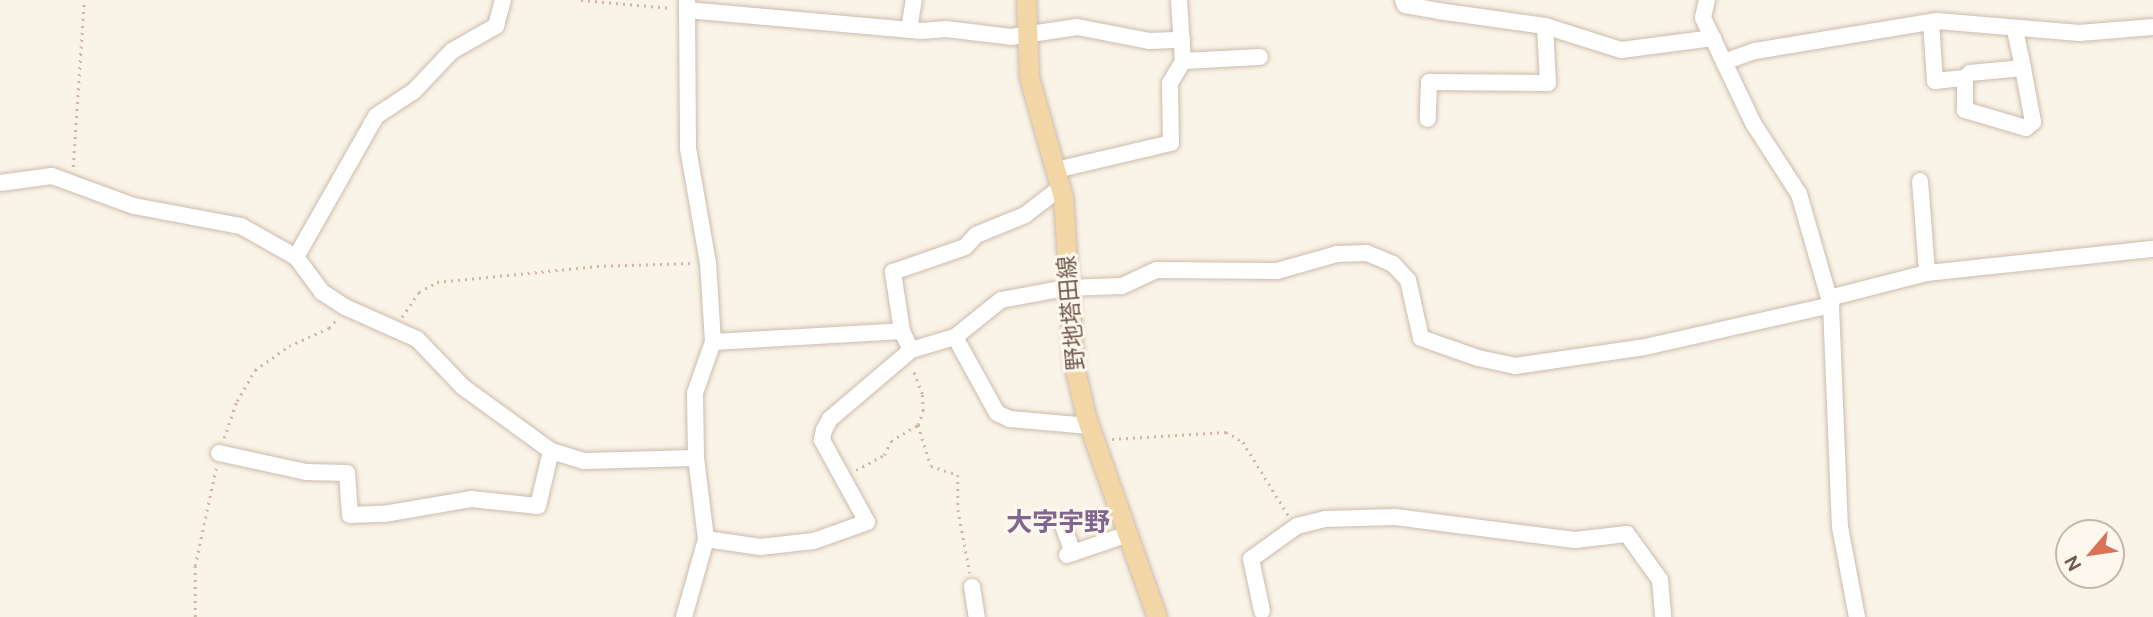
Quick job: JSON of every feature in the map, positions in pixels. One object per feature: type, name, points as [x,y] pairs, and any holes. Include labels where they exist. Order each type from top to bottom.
[{"type":"main road","name":"野地塔田線","points":[[1026,0],[1029,77],[1058,179],[1074,365],[1091,433],[1157,617]]},
{"type":"street","points":[[296,257],[376,116],[414,91],[452,51],[496,26],[503,0]]},
{"type":"street","points":[[909,30],[914,0]]},
{"type":"street","points":[[909,352],[902,331],[893,272],[965,247],[976,235],[1025,215],[1058,179],[1171,143],[1170,83],[1183,61],[1180,0]]},
{"type":"street","points":[[1403,0],[1405,5],[1545,26],[1621,50],[1713,38]]},
{"type":"street","points":[[1707,0],[1703,18],[1754,123],[1799,194],[1830,302],[1840,527],[1857,617]]},
{"type":"street","points":[[684,617],[706,539],[695,458],[695,393],[713,342],[708,263],[688,148],[687,5],[909,30],[1026,34],[1077,27],[1149,41],[1182,40]]},
{"type":"street","points":[[1724,62],[1755,51],[1931,22],[2079,33],[2153,27]]},
{"type":"street","points":[[1931,22],[1935,80],[1965,78],[1970,73],[2023,68]]},
{"type":"street","points":[[1428,119],[1429,82],[1548,83],[1545,26]]},
{"type":"street","points":[[1965,78],[1965,110],[2026,128],[2033,122],[2015,30]]},
{"type":"street","points":[[1183,61],[1260,57]]},
{"type":"street","points":[[0,183],[52,176],[72,181],[134,206],[241,226],[296,257],[322,292],[416,339],[463,387],[551,451],[584,461],[695,458]]},
{"type":"street","points":[[1920,181],[1927,273]]},
{"type":"street","points":[[706,539],[773,545],[814,541],[867,522],[850,485],[841,478],[822,440],[830,419],[909,352],[955,337],[1001,300],[1066,288],[1122,286],[1157,270],[1277,271],[1337,254],[1367,253],[1393,264],[1408,280],[1421,338],[1478,358],[1515,366],[1645,347],[1830,302],[1927,273],[2153,249]]},
{"type":"street","points":[[713,342],[902,331]]},
{"type":"street","points":[[955,337],[997,414],[1010,419],[1091,433]]},
{"type":"street","points":[[219,453],[306,472],[347,473],[350,515],[384,514],[471,499],[538,506],[551,451]]},
{"type":"street","points":[[1262,611],[1251,559],[1297,526],[1325,519],[1395,517],[1575,540],[1627,534],[1660,580],[1663,617]]},
{"type":"street","points":[[1060,520],[1070,554],[1128,534]]},
{"type":"street","points":[[972,587],[977,617]]},
{"type":"path","points":[[72,181],[84,0]]},
{"type":"path","points":[[581,0],[687,5]]},
{"type":"path","points":[[394,329],[419,292],[438,282],[597,266],[708,263]]},
{"type":"path","points":[[909,352],[922,394],[923,411],[918,425],[931,466],[958,475],[958,510],[972,587]]},
{"type":"path","points":[[841,478],[884,455],[891,442],[918,425]]},
{"type":"path","points":[[1091,433],[1226,432],[1243,442],[1297,526]]},
{"type":"district","name":"大字宇野","points":[[1058,523]]}]
